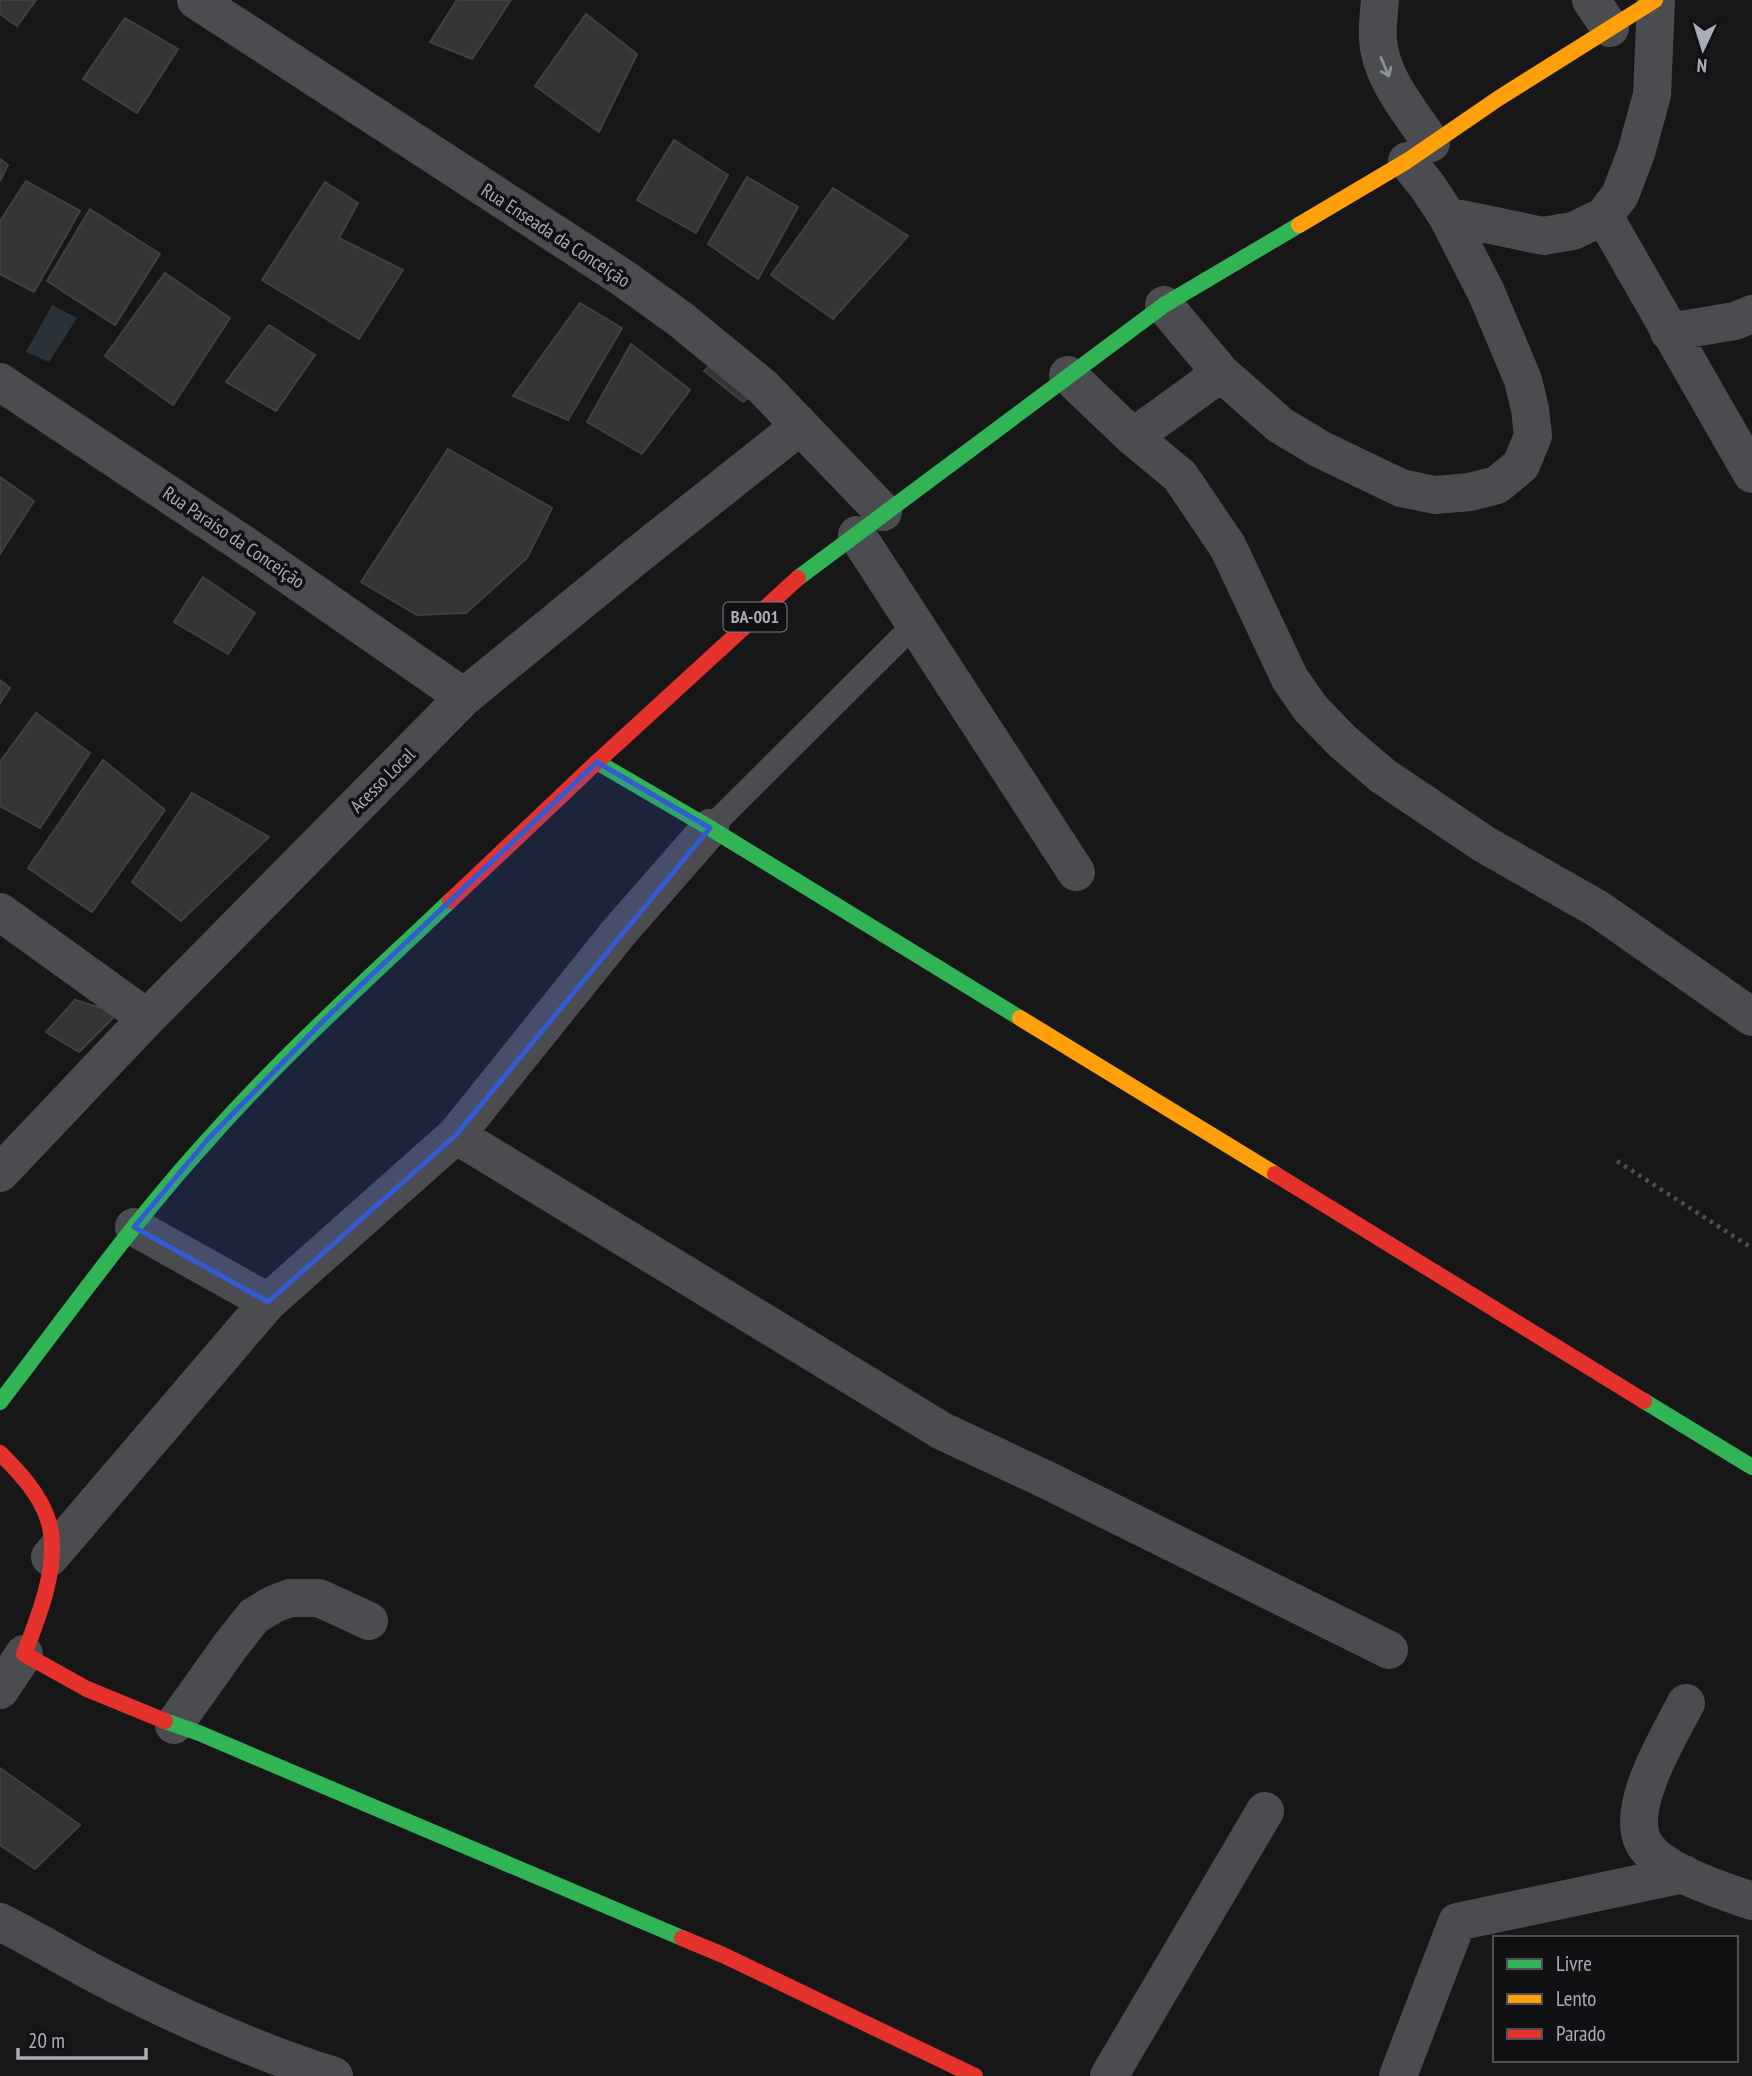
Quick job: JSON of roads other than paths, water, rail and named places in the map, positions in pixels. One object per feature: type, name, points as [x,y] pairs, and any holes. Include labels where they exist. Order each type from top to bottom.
[{"type":"street","name":"Rua Enseada da Conceição","points":[[196,0],[646,295],[680,319],[763,387],[800,426],[870,524],[915,625],[1076,872]]},
{"type":"street","points":[[1164,305],[1221,373],[1280,425],[1320,449],[1401,488],[1435,495],[1470,492],[1497,485],[1521,465],[1533,436],[1523,380],[1486,292],[1447,216],[1428,187],[1419,152],[1382,60],[1377,39],[1380,0]]},
{"type":"street","points":[[1447,216],[1543,236],[1573,232],[1604,216],[1620,195],[1636,153],[1652,95],[1656,0]]},
{"type":"street","name":"BA-001","points":[[0,1402],[134,1227],[208,1139],[327,1017],[597,762],[800,576],[1164,305],[1419,152],[1601,14],[1656,0]]},
{"type":"street","points":[[1604,216],[1752,474]]},
{"type":"street","points":[[1669,332],[1715,325],[1752,314]]},
{"type":"street","points":[[1133,437],[1221,373]]},
{"type":"street","points":[[1068,375],[1133,437],[1180,476],[1228,547],[1290,679],[1311,709],[1343,742],[1383,776],[1484,844],[1598,909],[1752,1017]]},
{"type":"street","name":"Rua Paraíso da Conceição","points":[[0,382],[225,531],[464,697]]},
{"type":"street","name":"Acesso Local","points":[[0,1173],[147,1018],[464,697],[800,426]]},
{"type":"street","points":[[597,762],[710,828],[1752,1466]]},
{"type":"street","points":[[50,1557],[268,1303],[456,1135],[594,963],[710,828]]},
{"type":"street","points":[[0,912],[147,1018]]},
{"type":"street","points":[[456,1135],[942,1431],[1051,1482],[1389,1650]]},
{"type":"street","points":[[134,1227],[268,1303]]},
{"type":"street","points":[[0,1453],[32,1488],[51,1533],[50,1557],[35,1629],[24,1654],[0,1690]]},
{"type":"street","points":[[174,1725],[254,1616],[274,1604],[289,1598],[319,1598],[369,1622]]},
{"type":"street","points":[[24,1654],[125,1707],[200,1733],[723,1955],[975,2076]]},
{"type":"street","points":[[1686,1703],[1660,1752],[1647,1785],[1638,1829],[1647,1847],[1658,1858],[1684,1874],[1752,1901]]},
{"type":"street","points":[[1109,2076],[1265,1811]]},
{"type":"street","points":[[1398,2076],[1457,1922],[1684,1874]]},
{"type":"street","points":[[0,1922],[111,1982],[200,2025],[288,2062],[334,2076]]},
{"type":"lane","points":[[710,828],[915,625]]}]
